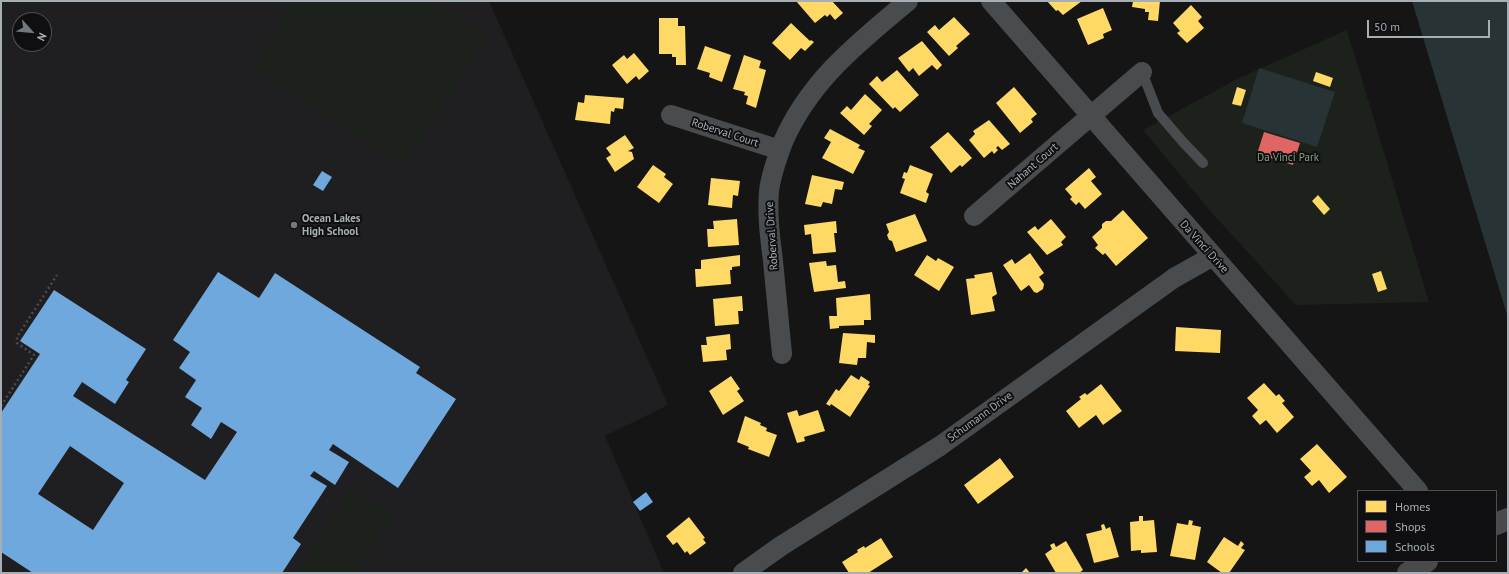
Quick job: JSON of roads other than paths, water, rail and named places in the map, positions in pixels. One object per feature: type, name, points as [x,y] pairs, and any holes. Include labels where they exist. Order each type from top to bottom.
[{"type":"street","name":"Roberval Drive","points":[[782,354],[768,214],[769,190],[780,150],[787,132],[806,100],[825,75],[842,57],[908,1]]},
{"type":"street","name":"Da Vinci Drive","points":[[991,1],[1417,490]]},
{"type":"street","name":"Nahant Court","points":[[974,216],[1142,72]]},
{"type":"street","name":"Roberval Court","points":[[671,115],[780,150]]},
{"type":"street","name":"Schumann Drive","points":[[743,573],[781,546],[940,446],[1174,278],[1213,256]]},
{"type":"street","points":[[1497,524],[1508,518]]},
{"type":"street","points":[[1408,573],[1425,562]]},
{"type":"lane","points":[[1142,72],[1158,113],[1182,142],[1203,163]]},
{"type":"place","name":"Ocean Lakes High School","points":[[294,225]]},
{"type":"park label","name":"Da Vinci Park","points":[[1288,158]]}]
